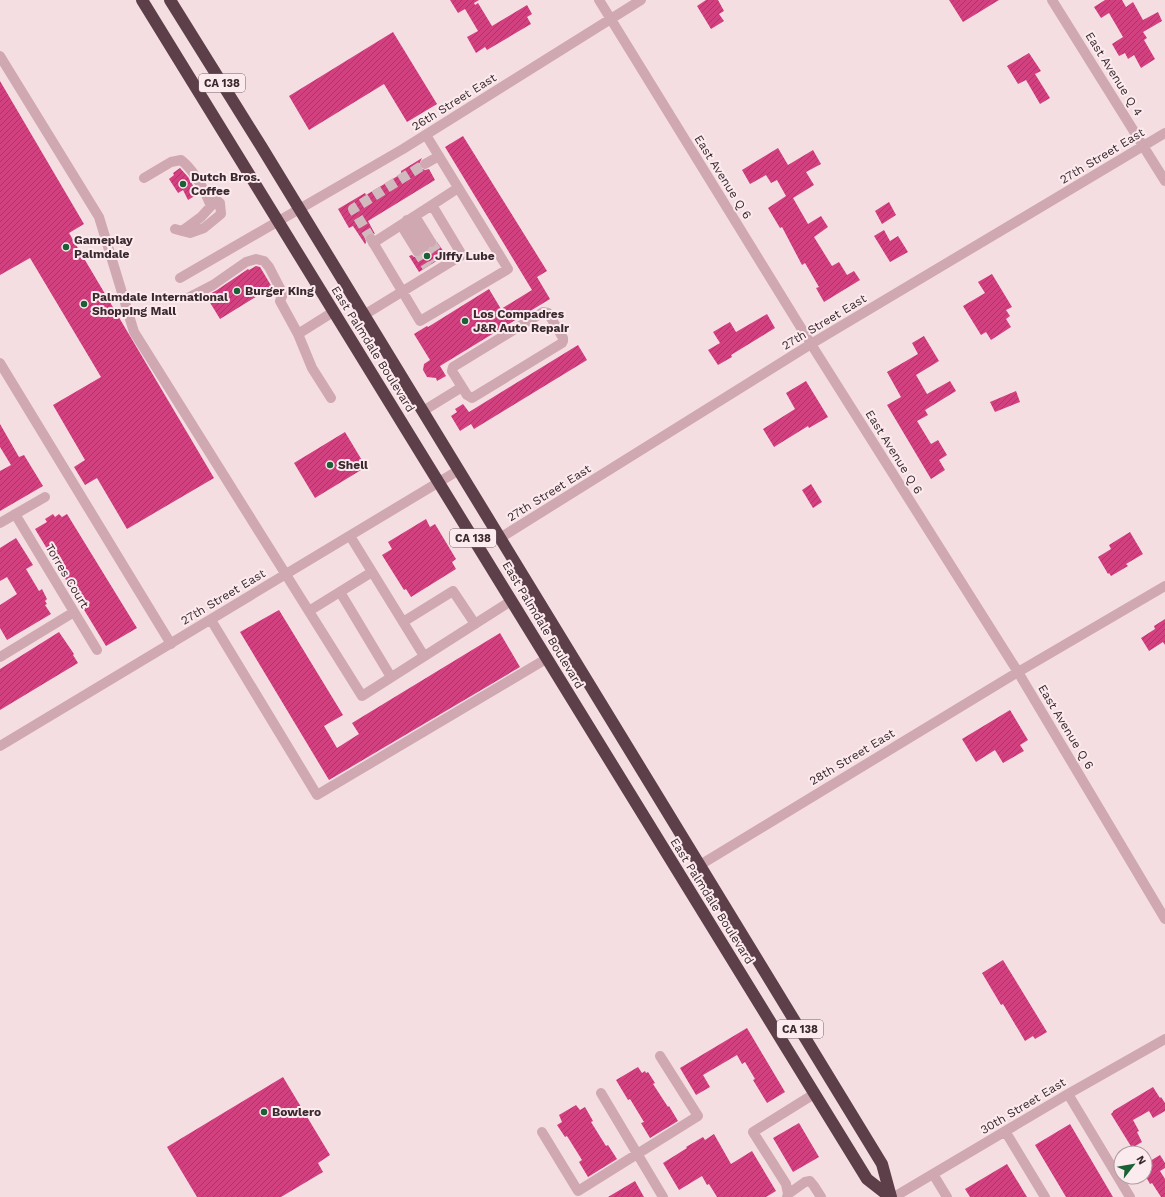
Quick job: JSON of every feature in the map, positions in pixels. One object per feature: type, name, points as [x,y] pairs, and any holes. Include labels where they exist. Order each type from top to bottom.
[{"type":"highway","name":"East Palmdale Boulevard","points":[[142,0],[867,1179],[892,1197]]},
{"type":"highway","name":"East Palmdale Boulevard","points":[[174,1],[882,1164],[892,1197]]},
{"type":"street","name":"East Avenue Q 6","points":[[599,0],[811,344],[1018,672],[1165,919]]},
{"type":"street","name":"26th Street East","points":[[180,278],[426,135],[641,0]]},
{"type":"street","name":"East Avenue Q 4","points":[[1052,0],[1165,182]]},
{"type":"street","points":[[0,56],[99,217],[134,332],[362,696],[511,601]]},
{"type":"street","name":"27th Street East","points":[[500,538],[811,344],[1165,133]]},
{"type":"street","points":[[426,135],[508,269],[420,321],[372,241],[458,188]]},
{"type":"street","points":[[425,164],[439,156]]},
{"type":"street","points":[[144,178],[171,162],[181,160],[188,165],[205,192],[211,206],[201,217],[178,230]]},
{"type":"street","points":[[364,315],[402,291],[436,266],[462,255],[432,205]]},
{"type":"street","points":[[407,220],[424,247],[407,220]]},
{"type":"street","points":[[190,297],[213,285],[246,262],[264,260],[283,294],[280,301],[298,334],[312,368],[331,398]]},
{"type":"street","points":[[298,334],[333,312]]},
{"type":"street","points":[[543,312],[548,313],[563,338],[562,343],[472,398],[467,395],[462,387],[452,370],[453,367],[543,312]]},
{"type":"street","points":[[0,363],[171,644]]},
{"type":"street","points":[[423,411],[462,387]]},
{"type":"street","name":"27th Street East","points":[[0,746],[459,470]]},
{"type":"street","points":[[0,523],[45,497]]},
{"type":"street","name":"Torres Court","points":[[15,514],[97,650]]},
{"type":"street","points":[[350,536],[424,656]]},
{"type":"street","points":[[309,611],[372,572]]},
{"type":"street","name":"28th Street East","points":[[700,865],[1018,672],[1165,586]]},
{"type":"street","points":[[403,622],[453,591],[475,624]]},
{"type":"street","points":[[340,592],[391,677]]},
{"type":"street","points":[[0,657],[74,612]]},
{"type":"street","points":[[211,620],[317,795],[546,658]]},
{"type":"street","name":"30th Street East","points":[[892,1197],[1165,1039]]},
{"type":"street","points":[[542,1132],[578,1191],[698,1116],[660,1056]]},
{"type":"street","points":[[601,1093],[663,1197]]},
{"type":"street","points":[[787,1196],[786,1184],[753,1132],[814,1094]]},
{"type":"street","points":[[1068,1094],[1130,1197]]},
{"type":"street","points":[[1005,1131],[1045,1197]]},
{"type":"street","points":[[933,1174],[947,1197]]},
{"type":"street","points":[[787,1196],[805,1182],[810,1181],[821,1197]]},
{"type":"building","points":[[450,0],[479,0],[474,3],[475,5],[478,3],[492,26],[527,5],[532,14],[527,17],[531,24],[487,50],[485,47],[476,53],[467,37],[478,31],[465,9],[458,13]]},
{"type":"building","points":[[706,0],[718,0],[724,11],[719,14],[724,21],[711,29],[697,6]]},
{"type":"building","points":[[949,0],[999,0],[963,22]]},
{"type":"building","points":[[1105,0],[1122,0],[1126,7],[1133,2],[1143,20],[1158,12],[1162,21],[1143,32],[1147,38],[1144,40],[1155,59],[1141,68],[1134,55],[1128,59],[1125,53],[1119,56],[1112,44],[1123,37],[1109,13],[1101,18],[1094,7]]},
{"type":"building","points":[[393,32],[437,104],[407,122],[384,84],[309,130],[289,96]]},
{"type":"building","points":[[1029,53],[1041,71],[1035,74],[1050,98],[1040,104],[1026,80],[1018,84],[1007,66]]},
{"type":"building","name":"Palmdale International Shopping Mall","points":[[0,81],[84,224],[69,233],[214,478],[127,529],[97,478],[85,485],[74,467],[85,460],[53,405],[101,377],[30,258],[0,275]]},
{"type":"building","points":[[463,136],[547,271],[537,277],[550,299],[440,366],[446,376],[437,381],[436,378],[427,377],[423,370],[424,364],[430,360],[414,334],[427,326],[428,327],[489,289],[501,309],[532,290],[445,147]]},
{"type":"building","points":[[778,148],[788,165],[813,150],[821,164],[806,172],[814,185],[793,198],[808,224],[821,216],[828,227],[814,237],[832,266],[839,262],[847,275],[854,271],[860,280],[824,302],[816,288],[819,287],[805,263],[802,265],[782,227],[780,228],[768,208],[786,196],[777,180],[771,183],[766,175],[750,184],[742,170]]},
{"type":"building","points":[[422,158],[419,164],[420,168],[425,170],[429,169],[435,180],[368,221],[375,234],[371,233],[365,236],[365,244],[353,226],[349,228],[338,209],[365,193],[366,195],[401,174],[401,171]]},
{"type":"building","name":"Dutch Bros. Coffee","points":[[180,168],[188,177],[198,194],[188,200],[183,190],[178,193],[169,179],[174,175],[173,173]]},
{"type":"building","points":[[889,202],[896,215],[882,224],[875,211]]},
{"type":"building","points":[[884,230],[890,241],[898,236],[908,252],[890,262],[874,236]]},
{"type":"building","name":"Jiffy Lube","points":[[437,242],[446,255],[419,272],[409,256],[412,255],[414,257],[420,257],[423,253],[428,252],[430,248],[435,247]]},
{"type":"building","name":"Burger King","points":[[256,266],[260,267],[272,287],[220,319],[206,296],[248,269],[249,270]]},
{"type":"building","points":[[992,274],[1012,307],[1006,310],[1010,316],[1006,319],[1011,327],[991,340],[986,332],[981,335],[963,306],[985,293],[978,282]]},
{"type":"building","points":[[767,314],[775,328],[731,355],[732,357],[718,365],[708,350],[720,343],[713,332],[730,322],[736,332]]},
{"type":"building","points":[[924,336],[939,361],[916,375],[927,394],[950,381],[956,391],[925,410],[928,415],[917,421],[931,444],[938,440],[947,455],[939,460],[945,470],[931,479],[887,405],[901,397],[887,372],[918,354],[912,343]]},
{"type":"building","points":[[578,345],[587,360],[474,429],[471,424],[460,431],[451,416],[457,412],[455,409],[463,404],[469,412]]},
{"type":"building","points":[[806,381],[828,417],[809,428],[808,426],[774,447],[763,429],[795,409],[786,393]]},
{"type":"building","points":[[1016,391],[1020,402],[995,412],[990,402]]},
{"type":"building","points":[[0,424],[19,457],[24,455],[43,486],[0,511],[0,471],[11,465],[0,447]]},
{"type":"building","name":"Shell","points":[[345,432],[366,467],[315,498],[294,463]]},
{"type":"building","points":[[811,484],[822,502],[813,508],[802,490]]},
{"type":"building","points":[[53,514],[55,517],[59,514],[62,517],[67,514],[137,628],[106,646],[35,529],[47,522],[45,519]]},
{"type":"building","points":[[426,519],[430,527],[435,524],[456,559],[452,562],[456,569],[411,597],[406,589],[404,590],[382,555],[392,549],[388,542]]},
{"type":"building","points":[[1130,532],[1143,554],[1126,564],[1128,566],[1111,576],[1109,573],[1108,574],[1098,557],[1111,549],[1109,545]]},
{"type":"building","points":[[16,538],[33,565],[26,569],[39,591],[42,589],[47,599],[45,601],[47,604],[45,605],[51,614],[7,640],[0,628],[0,605],[17,594],[7,577],[0,581],[0,548]]},
{"type":"building","points":[[279,610],[343,715],[324,726],[337,748],[359,734],[352,723],[500,633],[520,667],[329,780],[240,632]]},
{"type":"building","points":[[1165,619],[1165,645],[1163,642],[1149,651],[1141,638],[1155,629],[1154,626]]},
{"type":"building","points":[[59,632],[74,654],[73,655],[78,663],[0,710],[0,669]]},
{"type":"building","points":[[1010,710],[1028,740],[1020,745],[1024,751],[1003,763],[995,750],[976,762],[962,739]]},
{"type":"building","points":[[1003,960],[1047,1032],[1035,1039],[1033,1036],[1025,1041],[982,973]]},
{"type":"building","points":[[747,1028],[785,1092],[767,1103],[753,1080],[755,1079],[745,1062],[742,1064],[737,1055],[703,1075],[710,1087],[696,1095],[680,1068]]},
{"type":"building","points":[[638,1067],[642,1073],[645,1071],[646,1073],[648,1072],[655,1083],[653,1084],[678,1121],[650,1138],[641,1123],[644,1122],[616,1080]]},
{"type":"building","name":"Bowlero","points":[[283,1077],[330,1155],[318,1163],[323,1172],[281,1197],[197,1197],[167,1147]]},
{"type":"building","points":[[1153,1087],[1165,1103],[1165,1111],[1153,1118],[1149,1111],[1133,1120],[1139,1131],[1137,1132],[1142,1142],[1137,1145],[1130,1145],[1111,1114],[1113,1111]]},
{"type":"building","points":[[576,1105],[580,1110],[585,1107],[593,1121],[591,1122],[606,1146],[608,1145],[617,1159],[588,1177],[579,1162],[582,1160],[567,1136],[565,1137],[557,1125],[562,1122],[559,1115]]},
{"type":"building","points":[[799,1123],[819,1157],[793,1172],[773,1138]]},
{"type":"building","points":[[1070,1124],[1113,1197],[1066,1197],[1035,1145]]},
{"type":"building","points":[[714,1134],[731,1164],[752,1151],[776,1191],[766,1197],[717,1197],[702,1176],[679,1190],[663,1163],[703,1137],[705,1140]]},
{"type":"building","points":[[1160,1155],[1165,1163],[1165,1168],[1160,1171],[1165,1179],[1165,1197],[1161,1197],[1153,1185],[1153,1159]]},
{"type":"building","points":[[1007,1164],[1027,1197],[970,1197],[965,1189]]},
{"type":"building","points":[[635,1181],[644,1197],[608,1197]]},
{"type":"tunnel","points":[[371,239],[353,209],[425,164]]},
{"type":"tunnel","points":[[431,242],[441,258]]},
{"type":"tunnel","points":[[424,247],[434,262]]},
{"type":"tunnel","points":[[417,251],[427,267]]},
{"type":"place","name":"Dutch Bros. Coffee","points":[[183,184]]},
{"type":"place","name":"Gameplay Palmdale","points":[[66,247]]},
{"type":"place","name":"Jiffy Lube","points":[[427,256]]},
{"type":"place","name":"Burger King","points":[[237,291]]},
{"type":"place","name":"Palmdale International Shopping Mall","points":[[84,304]]},
{"type":"place","name":"Los Compadres J&R Auto Repair","points":[[465,321]]},
{"type":"place","name":"Shell","points":[[330,465]]},
{"type":"place","name":"Bowlero","points":[[264,1112]]}]
